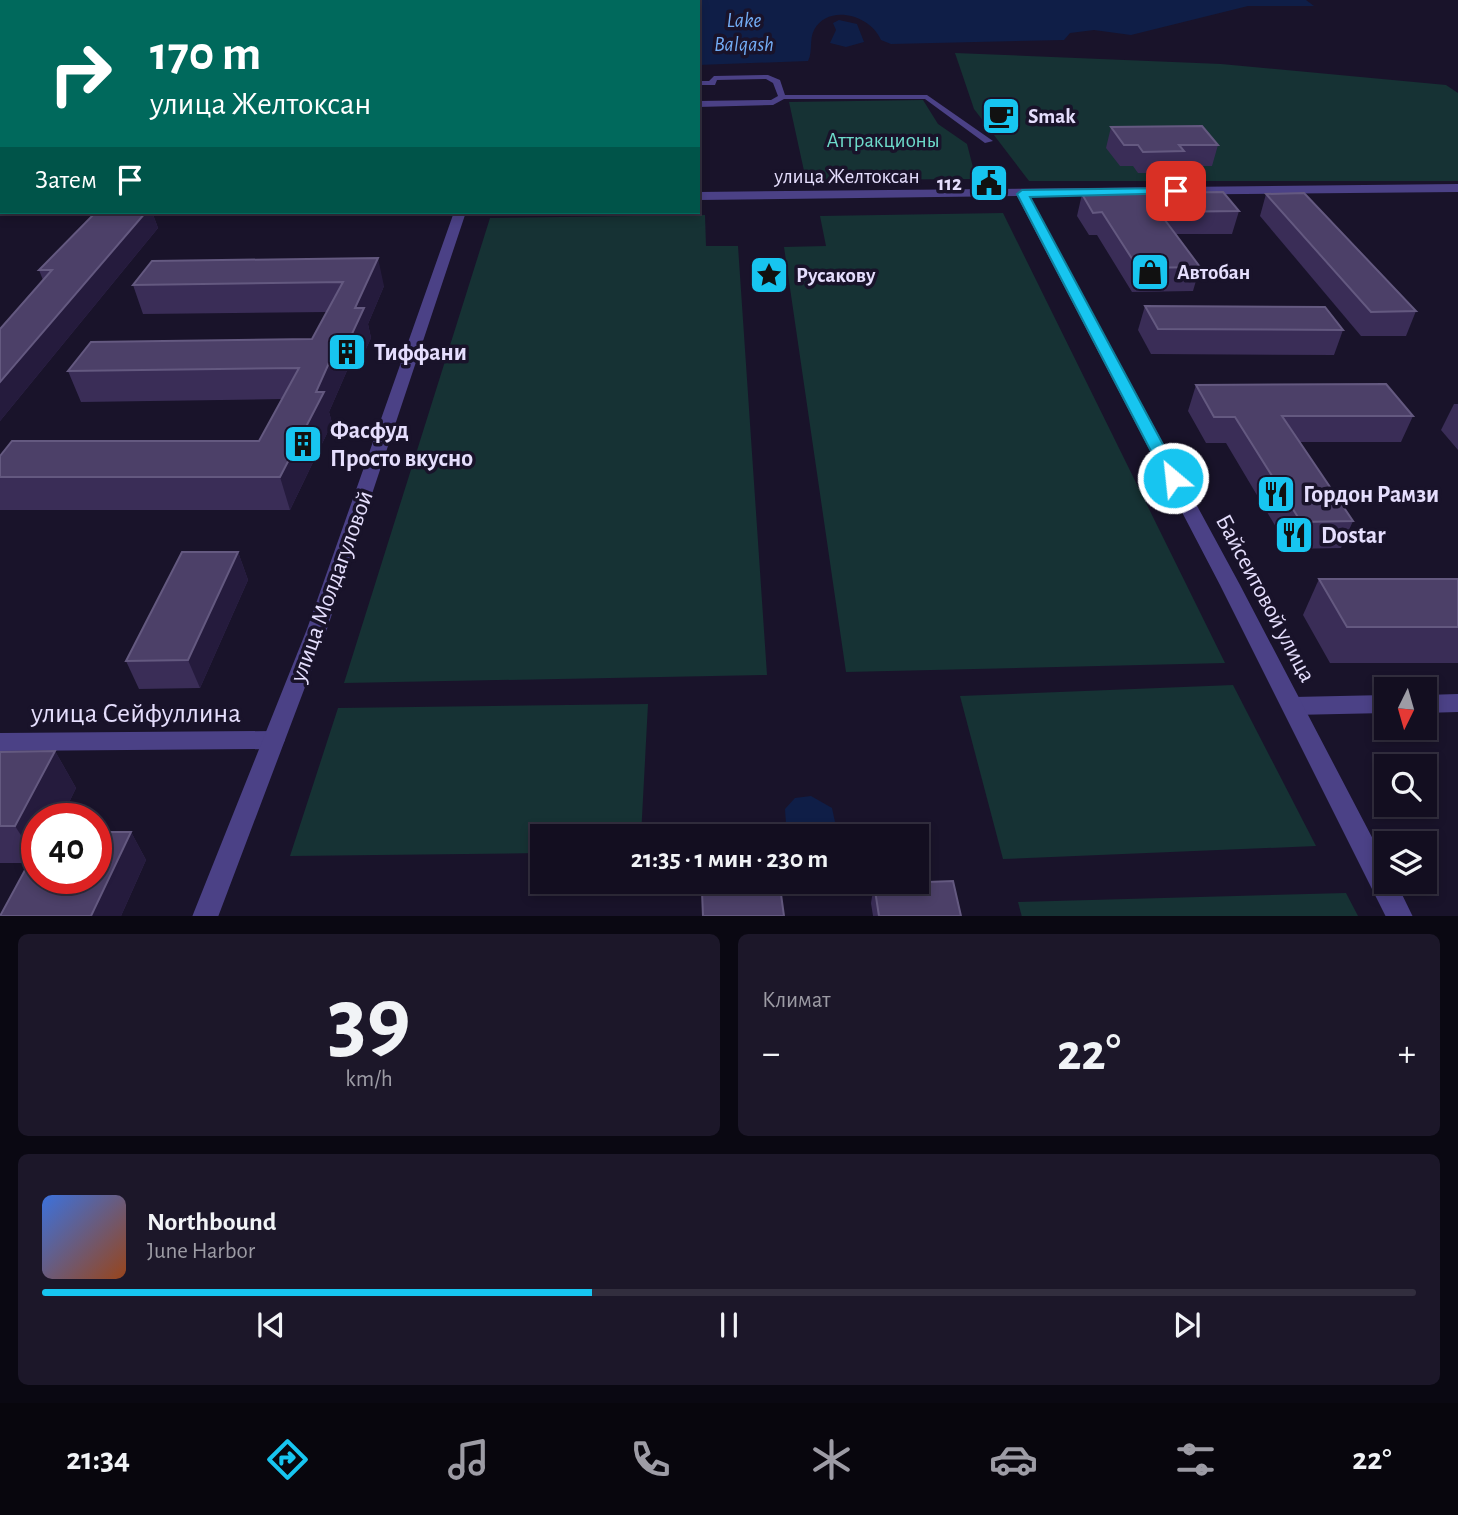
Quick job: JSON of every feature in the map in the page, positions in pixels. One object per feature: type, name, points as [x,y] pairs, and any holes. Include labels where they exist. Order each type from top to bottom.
[{"type":"street","points":[[700,83],[712,83],[714,78],[768,77],[777,82],[782,97]]},
{"type":"street","points":[[700,104],[773,102],[782,97],[927,97],[988,141]]},
{"type":"street","name":"улица Желтоксан","points":[[700,196],[1458,188]]},
{"type":"street","name":"Байсеитовой улица","points":[[1022,194],[1293,706],[1399,916]]},
{"type":"street","name":"улица Молдагуловой","points":[[205,916],[317,629],[459,214]]},
{"type":"street","points":[[1437,704],[1458,703]]},
{"type":"street","points":[[1293,706],[1374,704]]},
{"type":"street","name":"улица Сейфуллина","points":[[0,742],[273,740]]},
{"type":"green space","points":[[955,53],[1221,64],[1446,85],[1458,93],[1458,181],[1029,181],[974,109]]},
{"type":"green space","name":"Аттракционы","points":[[923,100],[938,124],[967,144],[976,179],[806,180],[789,102]]},
{"type":"green space","points":[[1003,213],[1225,663],[846,672],[784,247],[826,246],[820,216]]},
{"type":"green space","points":[[705,215],[706,246],[738,246],[767,675],[344,683],[490,218]]},
{"type":"green space","points":[[1233,685],[1316,846],[1003,859],[960,696]]},
{"type":"green space","points":[[648,704],[642,824],[530,824],[530,853],[290,856],[338,708]]},
{"type":"green space","points":[[1346,893],[1358,916],[1022,916],[1018,902]]},
{"type":"water","name":"Lake Balqash","points":[[700,0],[1306,0],[1314,6],[1248,6],[1131,35],[1094,30],[1070,33],[1064,40],[891,44],[881,40],[868,24],[849,15],[839,15],[820,22],[814,30],[808,61],[700,65]]},
{"type":"water","name":"Lake Balqash","points":[[839,20],[857,24],[864,42],[846,47],[830,43],[836,30],[833,23]]},
{"type":"water","points":[[811,796],[832,808],[835,822],[786,824],[785,809],[795,798]]},
{"type":"building","points":[[1202,126],[1218,145],[1179,145],[1184,151],[1143,152],[1138,145],[1124,145],[1111,127]]},
{"type":"building","points":[[1223,192],[1239,211],[1159,212],[1200,267],[1138,268],[1102,212],[1093,213],[1082,194]]},
{"type":"building","points":[[1304,193],[1416,311],[1371,312],[1266,194]]},
{"type":"building","points":[[94,214],[144,214],[0,382],[0,329],[52,270],[39,270]]},
{"type":"building","points":[[378,258],[355,308],[364,308],[351,336],[341,336],[316,392],[324,392],[280,477],[0,477],[0,456],[12,441],[259,441],[299,368],[68,371],[91,342],[312,339],[343,282],[133,285],[152,261]]},
{"type":"building","points":[[1145,306],[1325,307],[1343,330],[1158,329]]},
{"type":"building","points":[[1386,384],[1413,416],[1282,416],[1353,521],[1301,522],[1235,417],[1214,417],[1196,385]]},
{"type":"building","points":[[182,552],[238,552],[188,660],[126,661]]},
{"type":"building","points":[[1319,579],[1458,579],[1458,627],[1347,627]]},
{"type":"building","points":[[55,751],[27,803],[21,803],[21,815],[15,826],[0,826],[0,752]]},
{"type":"building","points":[[112,832],[131,832],[112,872]]},
{"type":"building","points":[[21,877],[21,894],[101,894],[91,916],[0,916]]},
{"type":"building","points":[[953,881],[961,916],[879,916],[876,894],[929,894],[929,882]]},
{"type":"building","points":[[702,894],[781,894],[784,916],[703,916]]},
{"type":"place","name":"Smak","points":[[1001,116]]},
{"type":"place","name":"112","points":[[989,183]]},
{"type":"place","name":"Автобан","points":[[1150,272]]},
{"type":"place","name":"Русакову","points":[[769,275]]},
{"type":"place","name":"Тиффани","points":[[347,352]]},
{"type":"place","name":"Фасфуд Просто вкусно","points":[[303,444]]},
{"type":"place","name":"Гордон Рамзи","points":[[1276,494]]},
{"type":"place","name":"Dostar","points":[[1294,535]]},
{"type":"route","points":[[1173,478],[1022,194],[1176,191]]}]
